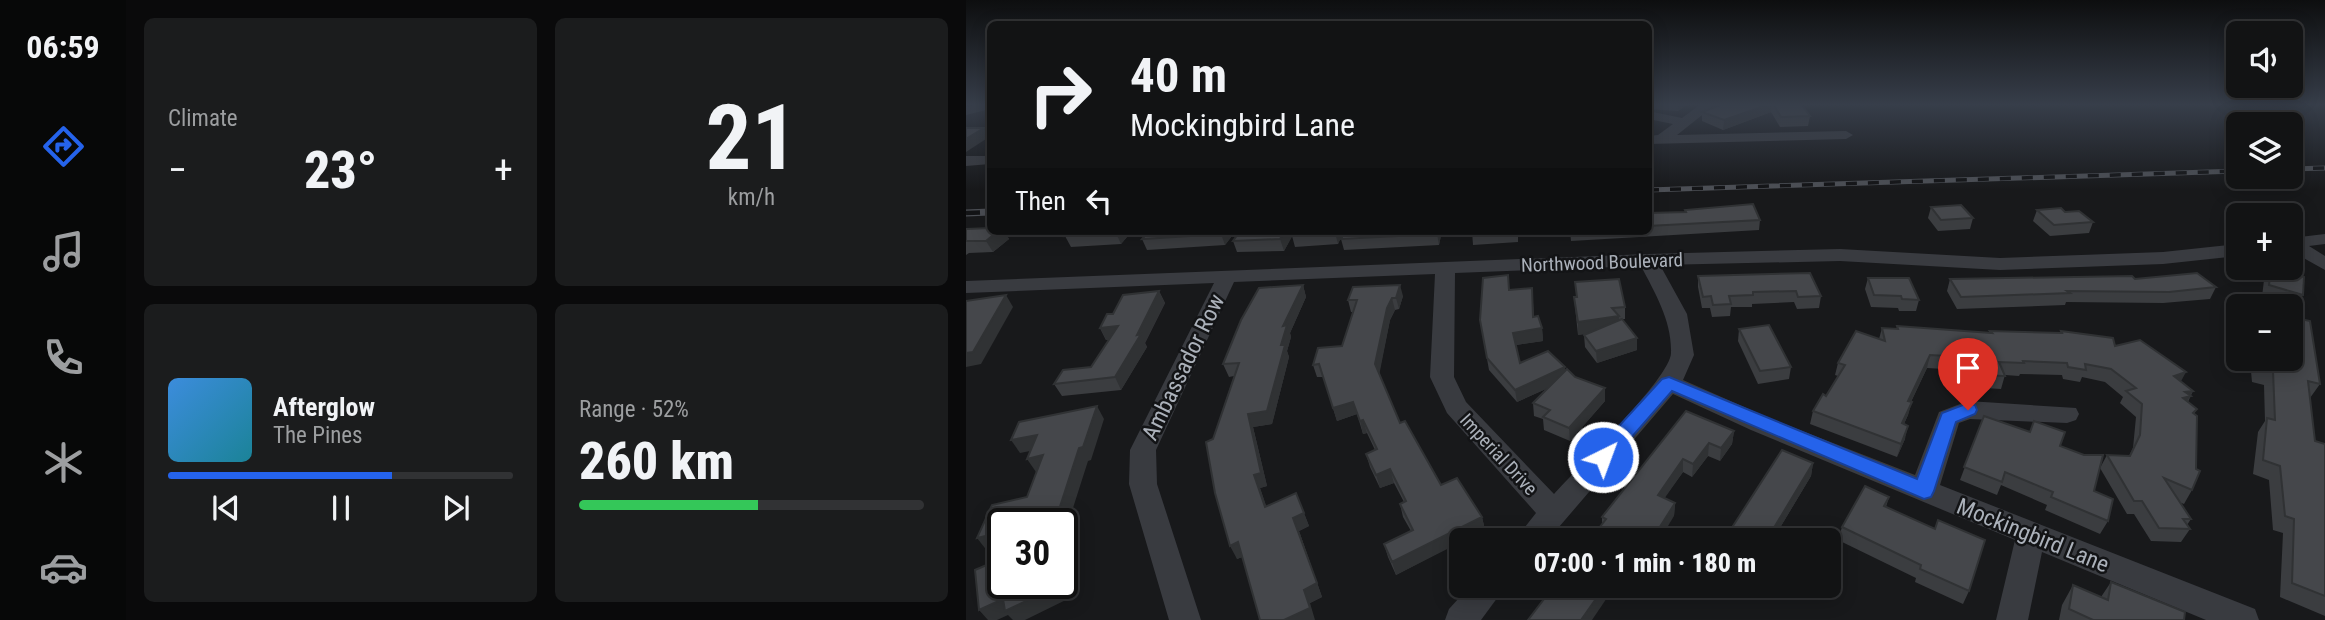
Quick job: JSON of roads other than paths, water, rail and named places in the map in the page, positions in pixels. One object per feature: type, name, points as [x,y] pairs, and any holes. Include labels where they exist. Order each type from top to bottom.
[{"type":"street","points":[[1655,139],[1846,135]]},
{"type":"street","points":[[966,160],[987,160]]},
{"type":"street","points":[[2303,242],[2325,239]]},
{"type":"street","points":[[2303,250],[2325,264]]},
{"type":"street","name":"Northwood Boulevard","points":[[966,287],[1648,260],[1839,255],[2000,264],[2163,258],[2226,251]]},
{"type":"street","points":[[1540,528],[1669,383],[1683,355],[1676,314],[1648,260]]},
{"type":"street","name":"Imperial Drive","points":[[1445,268],[1443,377],[1456,407],[1553,512]]},
{"type":"street","name":"Ambassador Row","points":[[1185,620],[1143,484],[1143,450],[1227,277]]},
{"type":"street","name":"Mockingbird Lane","points":[[1669,383],[1924,491],[2243,620]]},
{"type":"street","points":[[1924,491],[1948,418],[1957,412],[1968,410],[2067,414]]},
{"type":"street","points":[[2012,620],[2031,535]]},
{"type":"street","points":[[1461,620],[1480,598]]},
{"type":"railway","points":[[2303,169],[2325,168]]},
{"type":"railway","points":[[1652,190],[2226,171]]},
{"type":"railway","points":[[966,213],[987,212]]}]
